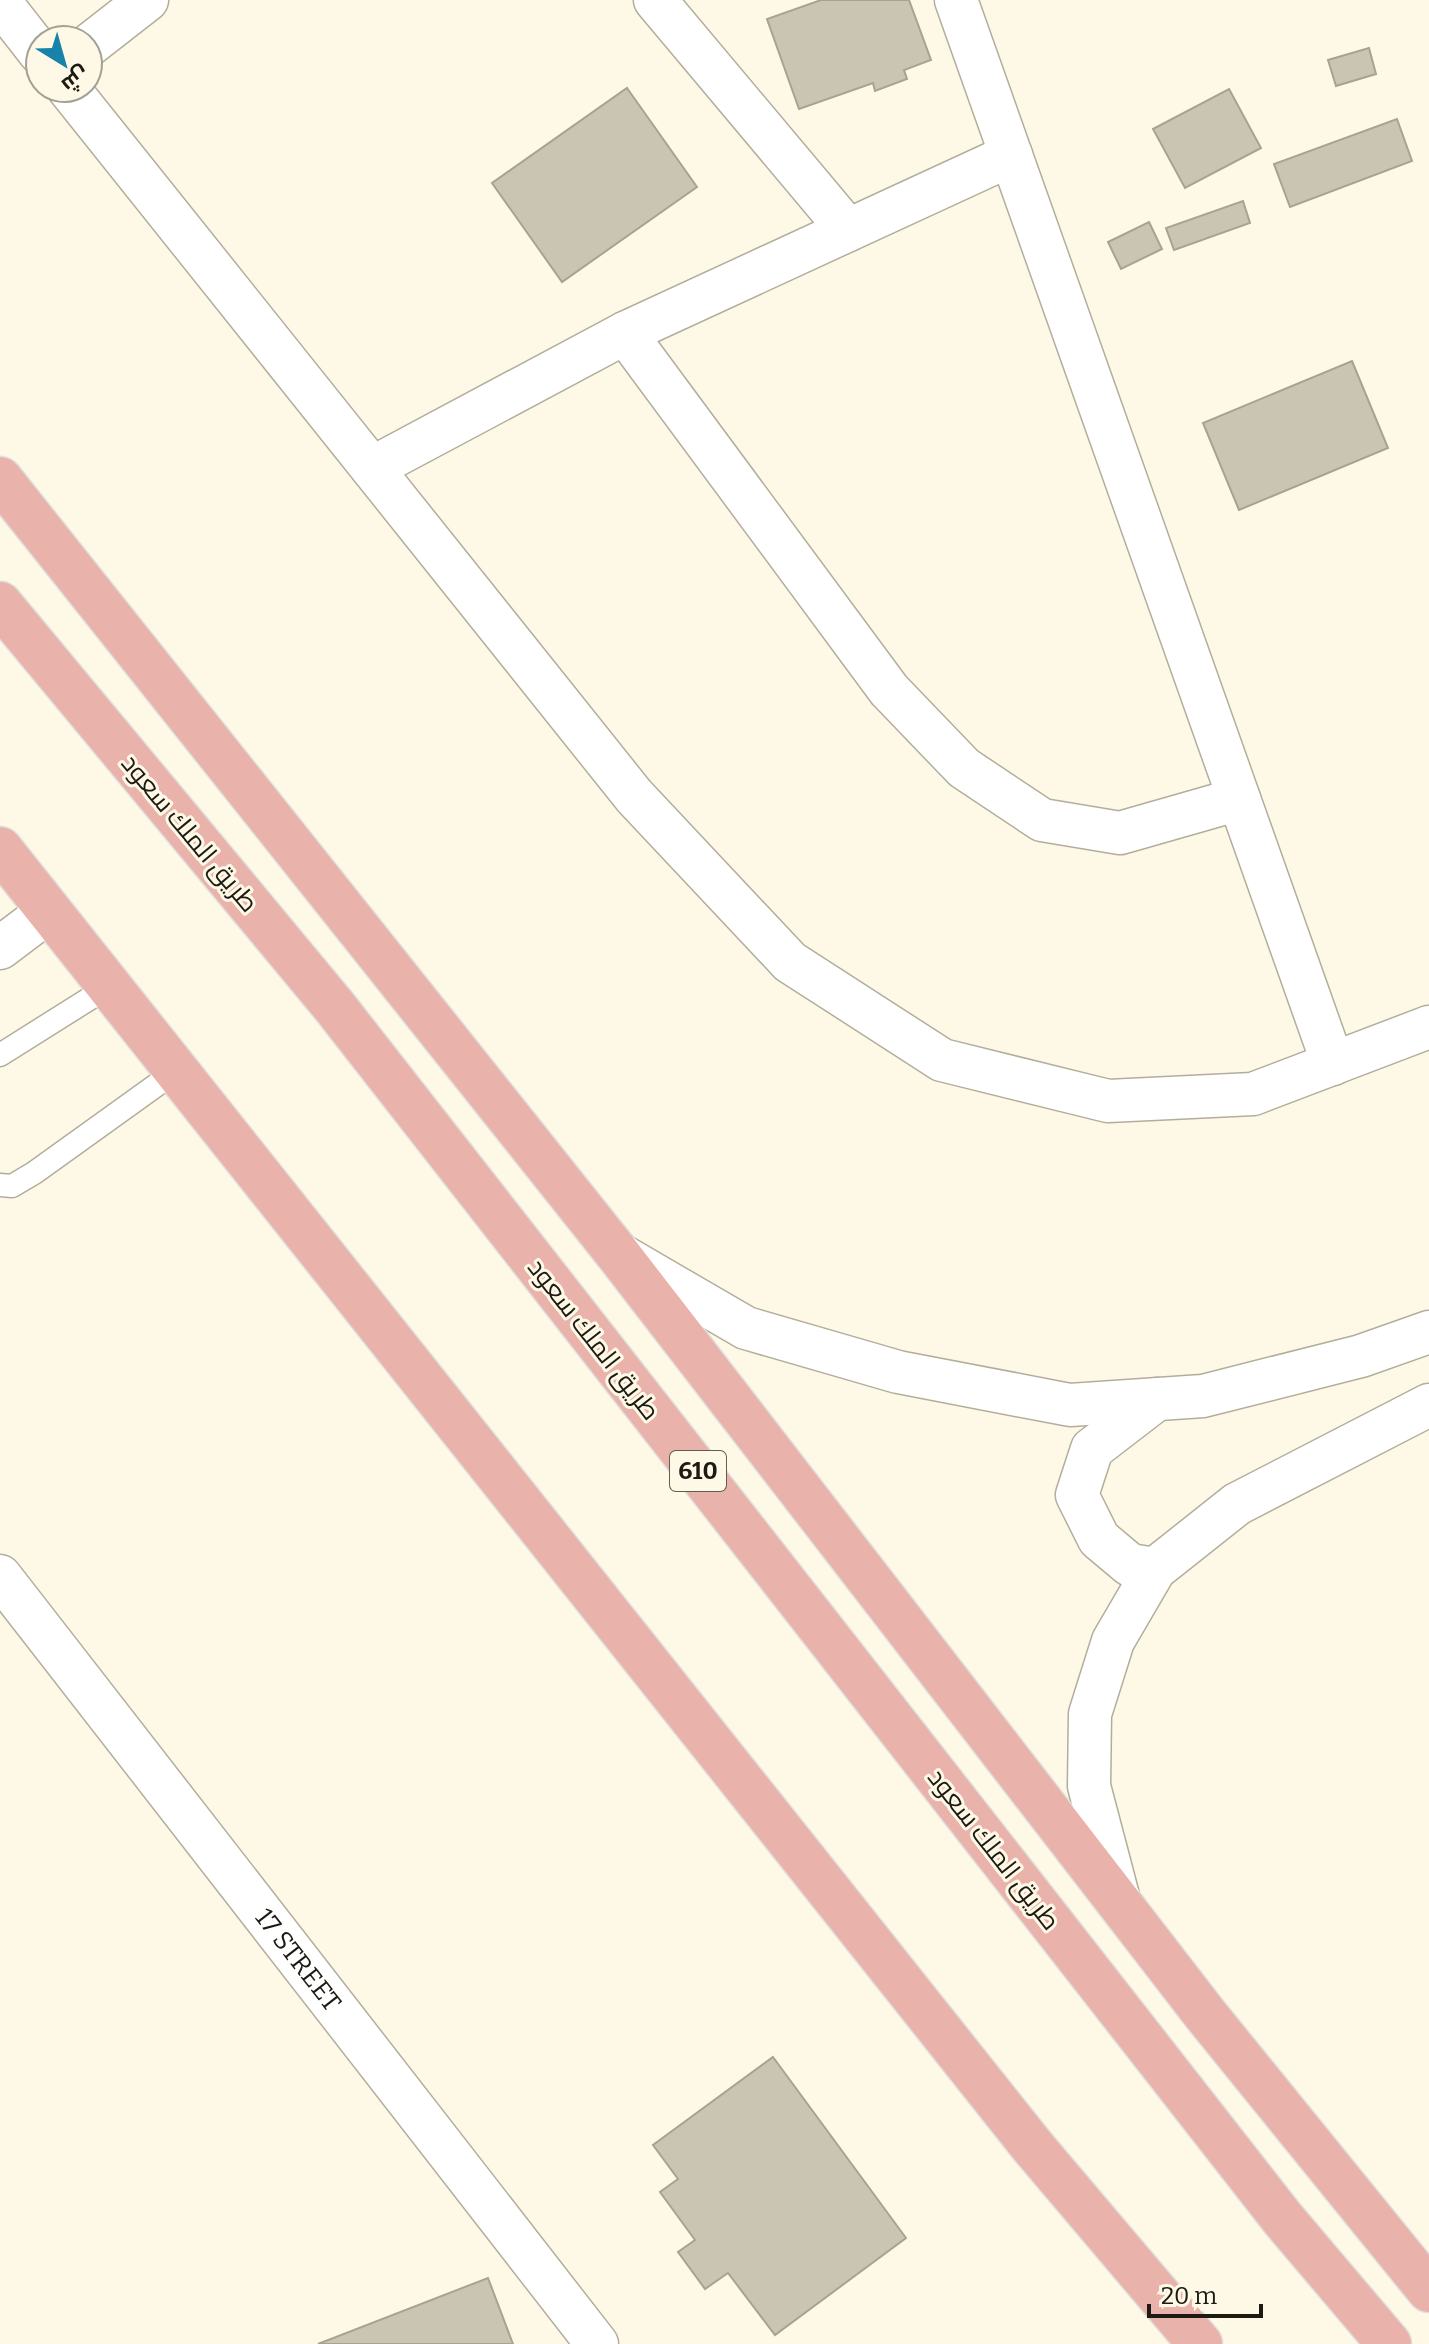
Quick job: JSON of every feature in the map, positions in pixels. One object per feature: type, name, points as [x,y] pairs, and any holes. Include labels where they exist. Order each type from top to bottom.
[{"type":"main road","points":[[0,479],[617,1253],[1205,2014],[1429,2290]]},
{"type":"main road","name":"طريق الملك سعود","points":[[0,604],[334,1006],[1283,2219],[1389,2344]]},
{"type":"main road","points":[[0,849],[1033,2147],[1200,2344]]},
{"type":"street","points":[[104,34],[147,0]]},
{"type":"street","points":[[655,0],[848,230]]},
{"type":"street","points":[[956,0],[1333,1064]]},
{"type":"street","points":[[0,2],[24,33]]},
{"type":"street","points":[[81,104],[634,796],[790,962],[942,1060],[1108,1101],[1253,1094],[1429,1027]]},
{"type":"street","points":[[372,468],[625,333],[1011,155]]},
{"type":"street","points":[[625,333],[889,690],[964,768],[1042,820],[1120,833],[1239,799]]},
{"type":"street","points":[[0,948],[49,911]]},
{"type":"street","points":[[617,1253],[746,1328],[898,1372],[1070,1405],[1203,1396],[1361,1356],[1429,1332]]},
{"type":"street","points":[[1155,1569],[1130,1565],[1099,1539],[1077,1495],[1092,1449],[1157,1399]]},
{"type":"street","points":[[1119,1900],[1089,1786],[1090,1714],[1113,1641],[1155,1569],[1237,1504],[1429,1405]]},
{"type":"street","name":"17 STREET","points":[[0,1576],[597,2344]]},
{"type":"lane","points":[[0,1055],[108,987]]},
{"type":"lane","points":[[0,1185],[12,1186],[34,1173],[176,1071]]},
{"type":"building","points":[[821,0],[909,0],[931,60],[904,70],[907,79],[875,91],[873,83],[799,109],[767,19]]},
{"type":"building","points":[[1369,48],[1376,74],[1336,86],[1328,60]]},
{"type":"building","points":[[627,88],[697,187],[562,282],[492,183]]},
{"type":"building","points":[[1229,89],[1261,148],[1185,188],[1153,129]]},
{"type":"building","points":[[1397,119],[1412,161],[1290,207],[1274,164]]},
{"type":"building","points":[[1243,201],[1250,223],[1174,250],[1166,228]]},
{"type":"building","points":[[1149,222],[1162,249],[1121,269],[1108,242]]},
{"type":"building","points":[[1352,361],[1388,448],[1239,510],[1203,423]]},
{"type":"building","points":[[773,2057],[906,2238],[775,2335],[728,2273],[705,2289],[678,2252],[695,2240],[660,2192],[678,2179],[653,2145]]},
{"type":"building","points":[[488,2278],[513,2344],[318,2344]]}]
